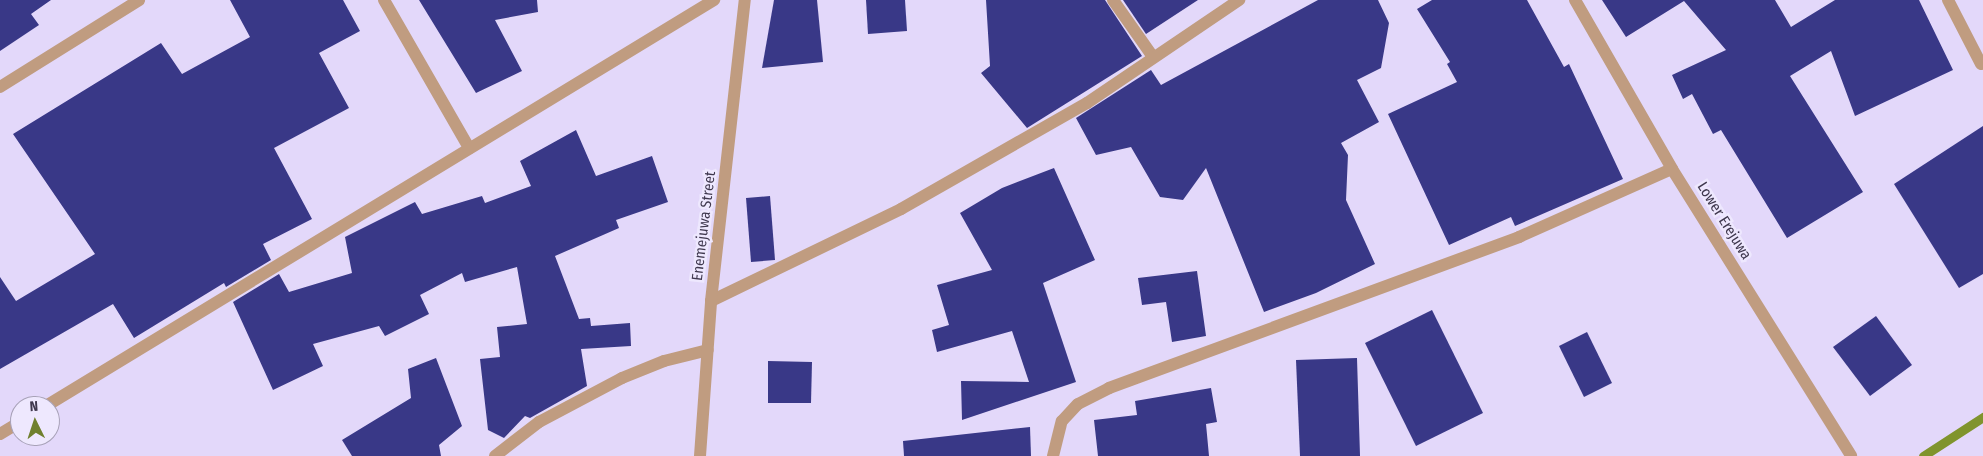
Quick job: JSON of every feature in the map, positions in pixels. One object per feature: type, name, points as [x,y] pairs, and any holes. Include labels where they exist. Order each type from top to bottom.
[{"type":"street","points":[[0,87],[139,0]]},
{"type":"street","points":[[384,0],[469,148]]},
{"type":"street","points":[[60,397],[714,0]]},
{"type":"street","name":"Enemejuwa Street","points":[[700,456],[711,301],[745,0]]},
{"type":"street","points":[[1113,0],[1153,57]]},
{"type":"street","points":[[711,301],[901,209],[1087,103],[1239,0]]},
{"type":"street","name":"Lower Erejuwa","points":[[1575,0],[1672,169],[1851,456]]},
{"type":"street","points":[[1948,0],[1981,64]]},
{"type":"street","points":[[1053,456],[1062,421],[1078,404],[1108,388],[1518,237],[1672,169]]},
{"type":"street","points":[[495,456],[538,422],[622,378],[664,361],[708,350]]},
{"type":"building","points":[[0,0],[51,0],[31,14],[39,25],[0,51]]},
{"type":"building","points":[[230,0],[343,0],[360,31],[319,53],[349,108],[274,148],[312,219],[263,244],[271,260],[226,287],[224,283],[134,338],[113,304],[0,369],[0,277],[16,301],[95,254],[13,134],[161,43],[182,74],[250,37]]},
{"type":"building","points":[[419,0],[537,0],[538,12],[495,20],[522,71],[476,93]]},
{"type":"building","points":[[774,0],[817,0],[823,62],[762,68]]},
{"type":"building","points":[[866,0],[905,0],[907,31],[868,34]]},
{"type":"building","points":[[986,0],[1105,0],[1142,56],[1027,128],[981,73],[990,66]]},
{"type":"building","points":[[1123,0],[1198,0],[1146,34]]},
{"type":"building","points":[[1318,0],[1378,0],[1389,23],[1381,68],[1357,80],[1379,122],[1341,143],[1348,155],[1346,200],[1375,264],[1316,293],[1264,312],[1206,168],[1183,200],[1160,197],[1131,147],[1096,155],[1076,118],[1151,70],[1161,85]]},
{"type":"building","points":[[1432,0],[1527,0],[1564,67],[1569,64],[1623,179],[1515,226],[1511,217],[1449,245],[1388,114],[1457,82],[1447,64],[1450,62],[1417,9]]},
{"type":"building","points":[[1602,0],[1775,0],[1791,27],[1835,0],[1919,0],[1953,70],[1855,116],[1831,51],[1790,76],[1863,192],[1787,238],[1721,130],[1713,134],[1692,94],[1683,99],[1672,75],[1726,50],[1684,1],[1626,37]]},
{"type":"building","points":[[1983,126],[1983,274],[1959,288],[1894,184]]},
{"type":"building","points":[[576,130],[596,176],[652,156],[668,202],[616,220],[619,228],[555,256],[579,319],[590,318],[591,326],[630,323],[631,346],[581,349],[587,386],[530,418],[525,416],[504,438],[488,430],[480,359],[500,357],[497,327],[527,324],[517,267],[465,282],[462,273],[420,295],[429,314],[385,336],[379,326],[313,344],[323,366],[273,390],[233,302],[279,274],[289,292],[352,273],[345,237],[415,202],[422,214],[482,196],[485,203],[531,186],[520,161]]},
{"type":"building","points":[[1054,168],[1095,260],[1043,283],[1076,382],[962,420],[961,381],[1029,382],[1012,331],[937,352],[932,330],[949,325],[937,285],[992,270],[960,213],[1002,188]]},
{"type":"building","points":[[770,196],[775,260],[751,262],[746,198]]},
{"type":"building","points":[[1197,271],[1206,336],[1172,342],[1166,302],[1142,305],[1138,278]]},
{"type":"building","points":[[1432,310],[1483,413],[1416,446],[1365,343]]},
{"type":"building","points":[[1876,316],[1912,365],[1870,396],[1833,347]]},
{"type":"building","points":[[1587,332],[1612,383],[1584,397],[1559,346]]},
{"type":"building","points":[[436,358],[462,426],[439,445],[441,456],[352,456],[342,440],[411,398],[408,369]]},
{"type":"building","points":[[1357,358],[1360,456],[1300,456],[1296,360]]},
{"type":"building","points":[[768,361],[812,362],[811,403],[768,403]]},
{"type":"building","points":[[1211,388],[1217,422],[1206,424],[1209,456],[1098,456],[1094,420],[1137,415],[1135,401]]},
{"type":"building","points":[[1030,427],[1031,456],[904,456],[903,441]]},
{"type":"waterway","points":[[1923,456],[1983,417]]}]
